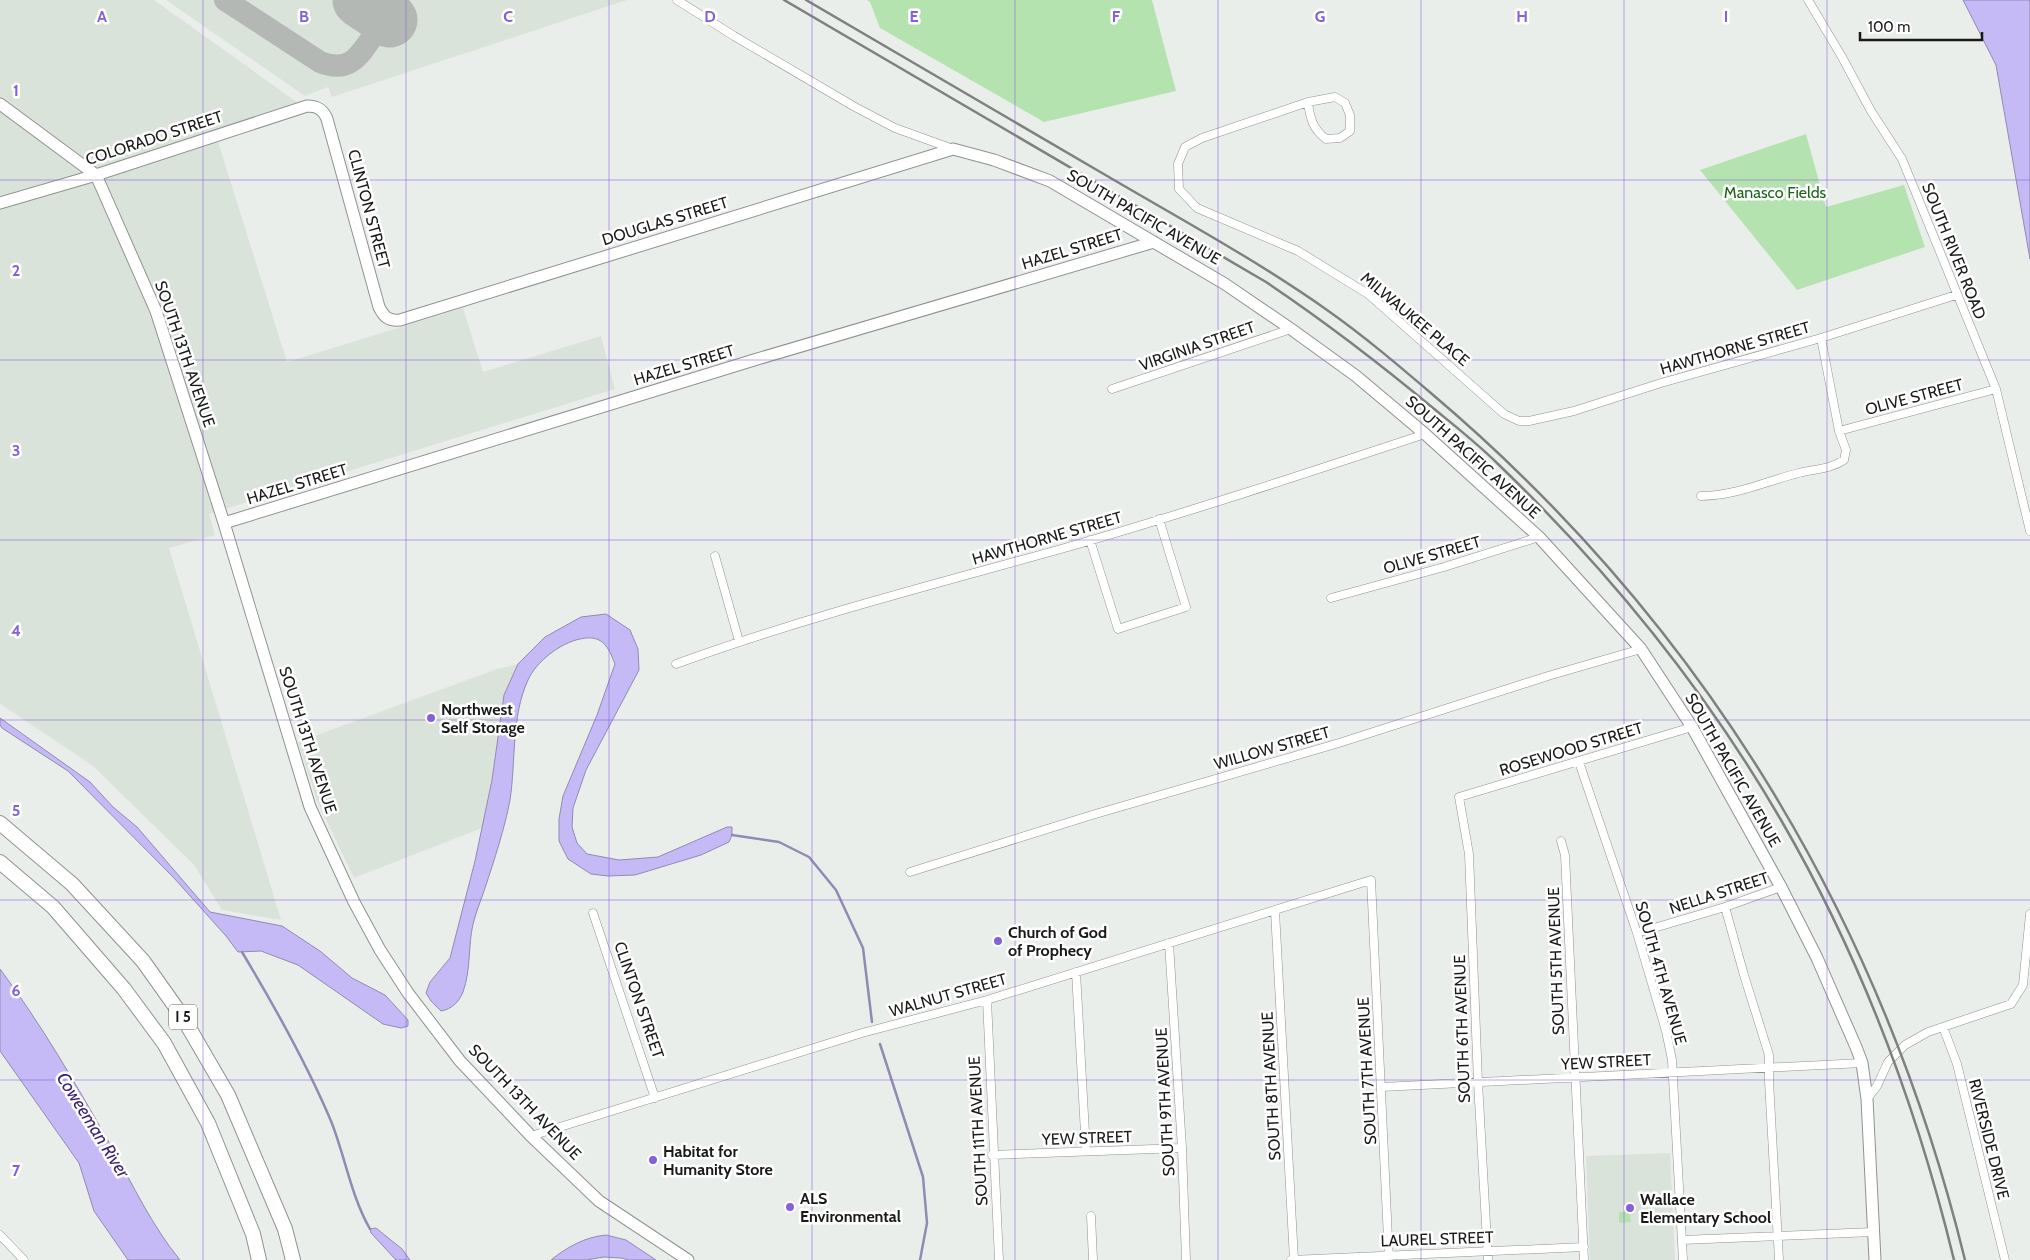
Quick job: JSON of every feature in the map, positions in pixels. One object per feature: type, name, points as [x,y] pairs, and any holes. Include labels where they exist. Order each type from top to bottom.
[{"type":"highway","name":"I 5","points":[[0,823],[72,884],[143,961],[182,1016],[228,1095],[285,1228],[293,1260]]},
{"type":"highway","name":"I 5","points":[[0,862],[53,907],[124,988],[164,1043],[208,1123],[253,1234],[259,1260]]},
{"type":"street","name":"SOUTH PACIFIC AVENUE","points":[[677,0],[734,36],[855,107],[895,128],[953,149],[994,160],[1050,181],[1225,284],[1356,376],[1425,434],[1540,537],[1642,649],[1692,728],[1781,887],[1817,958],[1862,1063],[1867,1099],[1875,1260]]},
{"type":"street","name":"SOUTH RIVER ROAD","points":[[1808,0],[1871,111],[1902,159],[1996,390],[2030,531]]},
{"type":"street","points":[[1335,98],[1345,103],[1350,115],[1350,131],[1340,138],[1326,139],[1316,132],[1309,117],[1308,102],[1335,98]]},
{"type":"street","name":"MILWAUKEE PLACE","points":[[1308,102],[1202,138],[1185,147],[1178,164],[1179,189],[1197,208],[1298,251],[1368,294],[1504,414],[1519,421]]},
{"type":"street","points":[[0,104],[96,175]]},
{"type":"street","name":"COLORADO STREET","points":[[0,203],[96,175],[307,106],[318,108]]},
{"type":"street","name":"CLINTON STREET","points":[[318,108],[324,112],[327,118],[379,307],[387,319]]},
{"type":"street","name":"DOUGLAS STREET","points":[[387,319],[400,320],[953,149]]},
{"type":"street","name":"SOUTH 13TH AVENUE","points":[[96,175],[156,311],[224,522],[310,807],[354,902],[380,950],[408,994],[460,1061],[531,1136],[600,1200],[688,1260]]},
{"type":"street","name":"HAZEL STREET","points":[[224,522],[754,360],[1154,242]]},
{"type":"street","name":"HAWTHORNE STREET","points":[[1519,421],[1540,420],[1574,411],[1661,383],[1821,338],[1956,295]]},
{"type":"street","name":"VIRGINIA STREET","points":[[1112,389],[1291,329]]},
{"type":"street","points":[[1701,496],[1718,496],[1745,490],[1798,473],[1836,466],[1844,460],[1846,455],[1839,431],[1821,338]]},
{"type":"street","name":"OLIVE STREET","points":[[1839,431],[1996,390]]},
{"type":"street","name":"HAWTHORNE STREET","points":[[676,664],[738,641],[1090,540],[1339,463],[1425,434]]},
{"type":"street","points":[[1090,540],[1118,629],[1186,608],[1159,519]]},
{"type":"street","name":"OLIVE STREET","points":[[1331,598],[1444,567],[1540,537]]},
{"type":"street","points":[[715,556],[738,641]]},
{"type":"street","name":"WILLOW STREET","points":[[910,872],[1092,815],[1339,743],[1548,676],[1642,649]]},
{"type":"street","name":"ROSEWOOD STREET","points":[[1459,797],[1692,728]]},
{"type":"street","name":"SOUTH 4TH AVENUE","points":[[1580,762],[1637,933],[1666,1031],[1672,1072],[1683,1260]]},
{"type":"street","name":"SOUTH 6TH AVENUE","points":[[1459,797],[1469,854],[1478,1082],[1488,1260]]},
{"type":"street","name":"SOUTH 5TH AVENUE","points":[[1561,841],[1566,856],[1584,1260]]},
{"type":"street","name":"WALNUT STREET","points":[[531,1136],[862,1034],[987,1000],[1372,880]]},
{"type":"street","name":"SOUTH 7TH AVENUE","points":[[1372,880],[1389,1257]]},
{"type":"street","name":"NELLA STREET","points":[[1637,933],[1725,907],[1781,887]]},
{"type":"street","points":[[1725,907],[1744,975],[1770,1055],[1779,1260]]},
{"type":"street","name":"SOUTH 8TH AVENUE","points":[[1275,911],[1293,1260]]},
{"type":"street","name":"CLINTON STREET","points":[[592,913],[655,1098]]},
{"type":"street","points":[[1867,1099],[1877,1086],[1888,1062],[1895,1053],[1915,1038],[2011,1004],[2023,985],[2030,914]]},
{"type":"street","name":"SOUTH 9TH AVENUE","points":[[1169,943],[1182,1148],[1186,1260]]},
{"type":"street","points":[[1076,972],[1086,1151]]},
{"type":"street","name":"SOUTH 11TH AVENUE","points":[[987,1000],[992,1155],[999,1260]]},
{"type":"street","name":"RIVERSIDE DRIVE","points":[[1943,1027],[1957,1064],[2004,1260]]},
{"type":"street","name":"YEW STREET","points":[[1382,1087],[1862,1063]]},
{"type":"street","name":"YEW STREET","points":[[992,1155],[1182,1148]]},
{"type":"street","points":[[1092,1216],[1093,1260]]},
{"type":"street","points":[[1682,1240],[1873,1232]]},
{"type":"street","points":[[0,1235],[24,1260]]},
{"type":"street","name":"LAUREL STREET","points":[[1293,1260],[1584,1247]]},
{"type":"shaded area","points":[[0,0],[154,0],[301,105],[215,132],[287,362],[463,308],[483,372],[601,336],[615,389],[209,514],[215,535],[169,548],[281,920],[222,910],[194,865],[93,766],[0,704]]},
{"type":"shaded area","points":[[166,0],[627,0],[332,97],[328,87],[305,96]]},
{"type":"shaded area","points":[[518,664],[504,695],[492,780],[482,828],[354,878],[317,801],[298,742],[497,669]]},
{"type":"shaded area","name":"Wallace Elementary School","points":[[1670,1153],[1675,1260],[1590,1260],[1586,1156]]},
{"type":"green space","points":[[867,0],[1152,0],[1176,91],[1044,122],[880,28],[870,2]]},
{"type":"green space","name":"Manasco Fields","points":[[1806,134],[1826,207],[1904,185],[1925,247],[1797,290],[1700,170]]},
{"type":"green space","points":[[1619,1212],[1630,1212],[1631,1222],[1619,1223]]},
{"type":"water","points":[[1963,0],[2030,0],[2030,259],[1996,65]]},
{"type":"water","points":[[606,614],[630,630],[638,649],[639,670],[586,770],[573,808],[572,827],[577,843],[587,854],[619,860],[658,857],[727,827],[732,827],[732,835],[729,842],[701,855],[635,875],[608,876],[591,874],[568,859],[559,841],[559,819],[563,796],[597,715],[615,664],[607,647],[594,638],[572,641],[557,649],[543,660],[532,673],[523,694],[516,724],[510,800],[499,844],[473,924],[466,984],[457,1002],[449,1009],[441,1011],[426,993],[430,982],[450,958],[475,861],[492,780],[504,695],[518,664],[545,637],[581,617]]},
{"type":"water","points":[[0,718],[90,782],[113,807],[137,827],[210,912],[282,926],[320,951],[352,978],[385,995],[408,1020],[408,1026],[401,1028],[383,1024],[298,965],[261,951],[238,952],[174,878],[68,771],[2,728]]},
{"type":"water","name":"Coweeman River","points":[[0,969],[59,1056],[152,1219],[180,1260],[128,1260],[94,1211],[79,1163],[0,1051]]},
{"type":"water","points":[[376,1228],[402,1249],[410,1260],[396,1260],[371,1233],[370,1229]]},
{"type":"water","points":[[606,1235],[626,1240],[656,1260],[629,1260],[604,1257],[586,1260],[551,1260],[577,1243]]},
{"type":"waterway","points":[[732,835],[779,842],[809,857],[836,890],[863,948],[872,1022]]},
{"type":"waterway","points":[[242,952],[290,1035],[311,1077],[331,1121],[353,1190],[370,1229]]},
{"type":"waterway","points":[[880,1044],[923,1177],[927,1223],[920,1260]]},
{"type":"taxiway","points":[[225,0],[320,62],[339,66],[347,64],[359,55],[396,0]]},
{"type":"runway","points":[[360,0],[390,20]]},
{"type":"railway","points":[[784,0],[1266,282],[1288,297],[1372,359],[1474,442],[1578,546],[1652,632],[1687,677],[1751,771],[1810,872],[1861,979],[1904,1089],[1939,1203],[1954,1260]]},
{"type":"railway","points":[[806,0],[1222,243],[1275,275],[1327,310],[1368,340],[1432,394],[1529,483],[1617,577],[1697,678],[1768,784],[1830,895],[1884,1012],[1929,1134],[1965,1260]]},
{"type":"place","name":"Northwest Self Storage","points":[[431,718]]},
{"type":"place","name":"Church of God of Prophecy","points":[[998,941]]},
{"type":"place","name":"Habitat for Humanity Store","points":[[653,1160]]},
{"type":"place","name":"ALS Environmental","points":[[790,1207]]},
{"type":"place","name":"Wallace Elementary School","points":[[1630,1208]]}]
